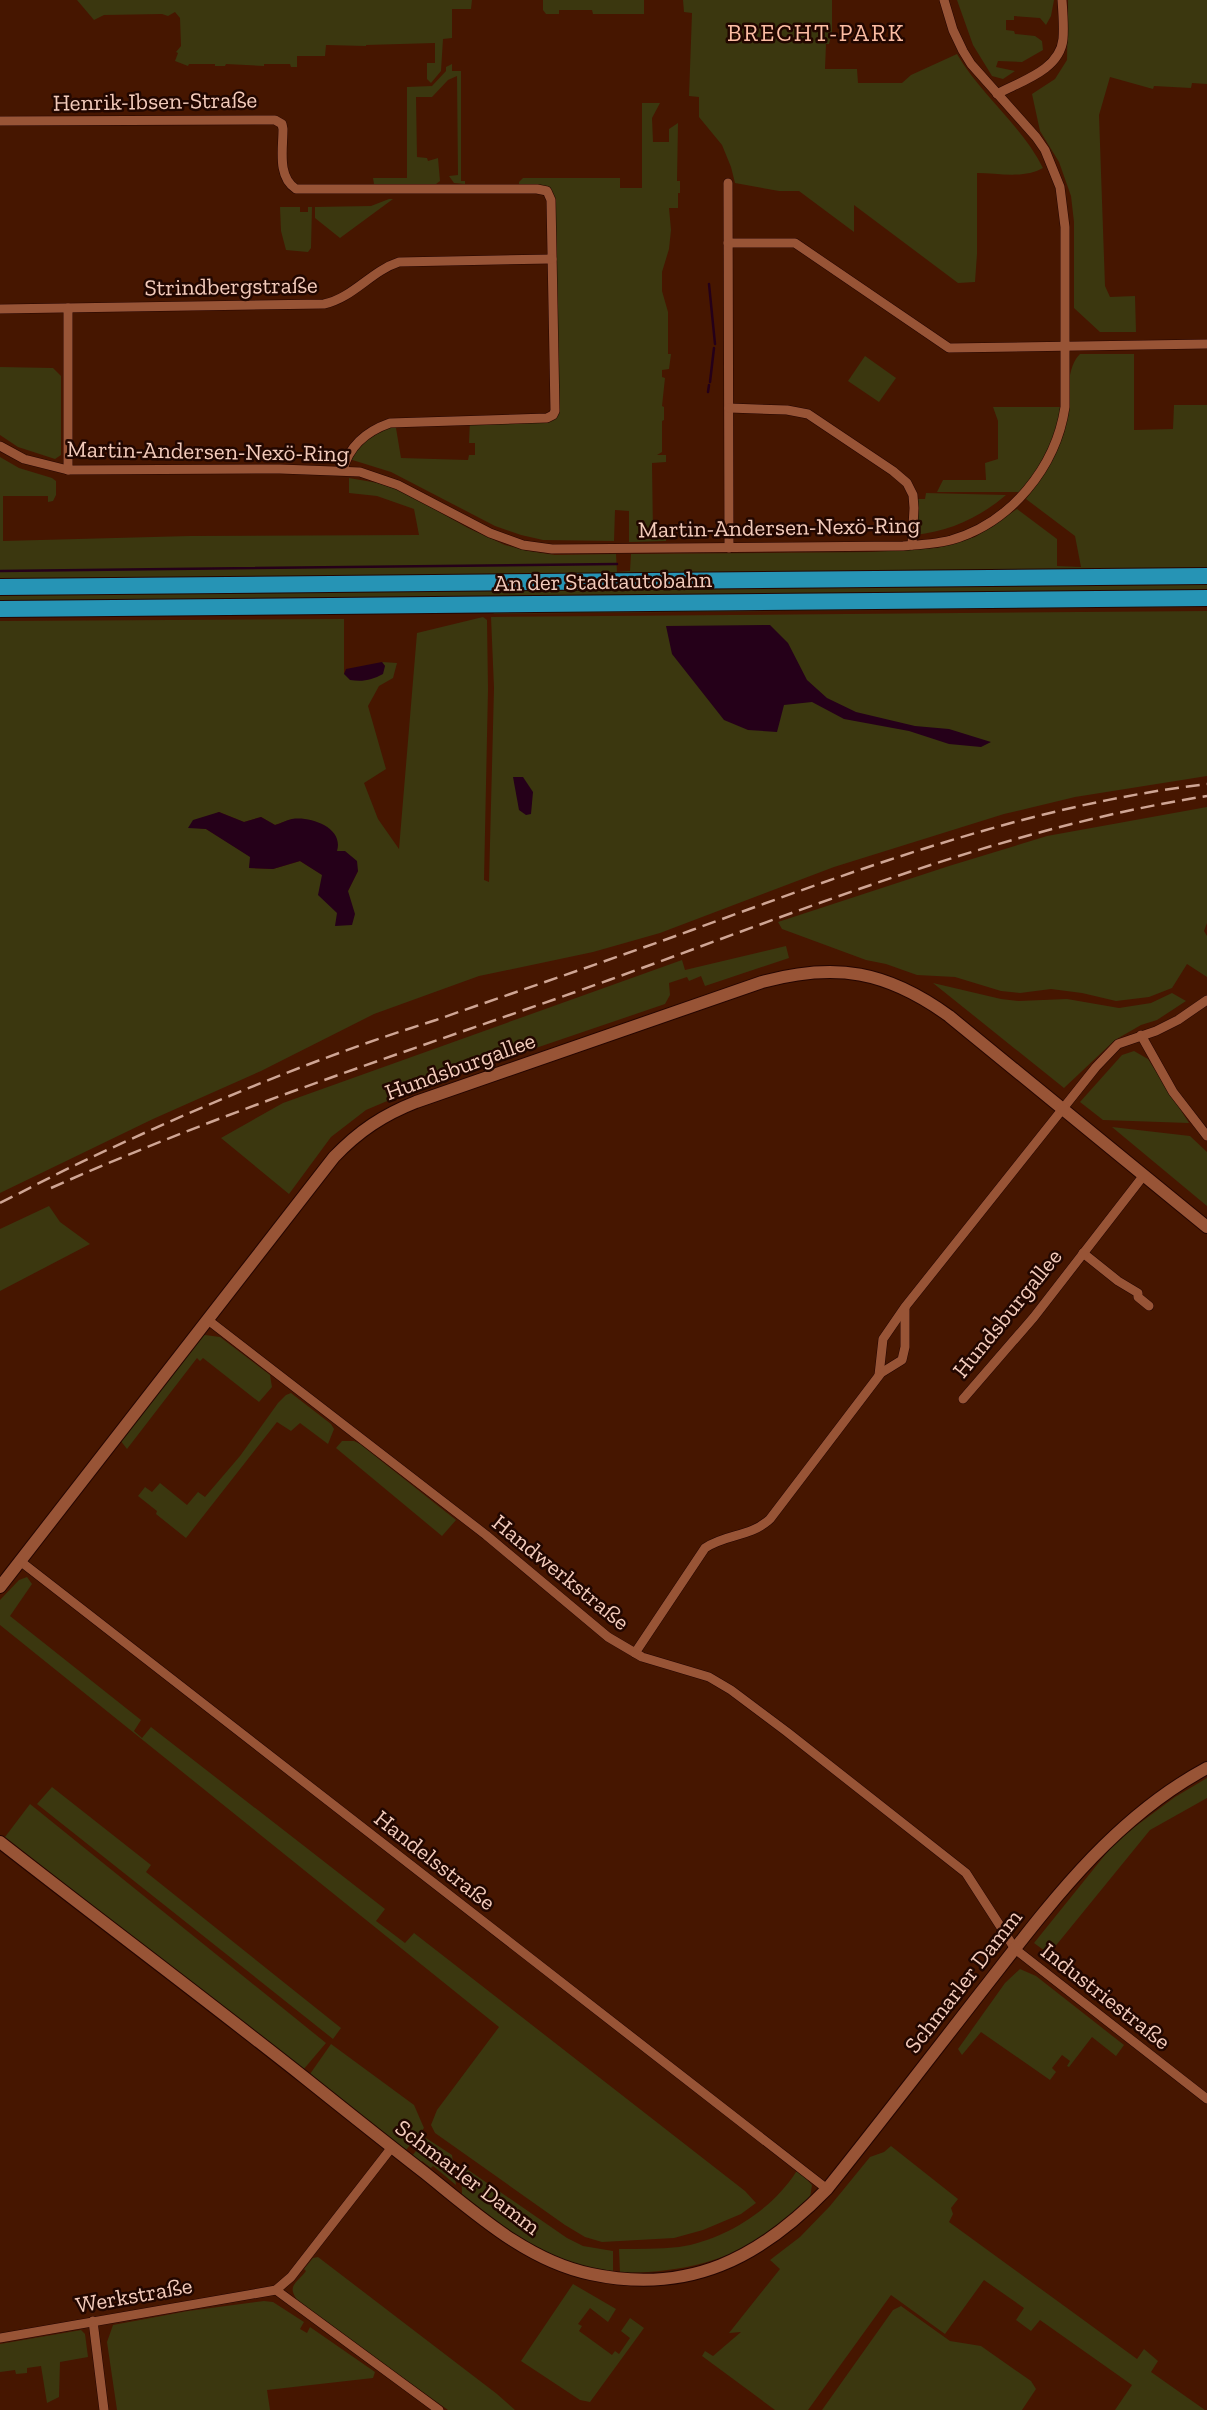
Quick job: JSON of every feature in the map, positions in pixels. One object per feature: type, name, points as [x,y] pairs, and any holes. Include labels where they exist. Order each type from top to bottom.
[{"type":"highway","name":"An der Stadtautobahn","points":[[0,587],[1207,576]]},
{"type":"highway","name":"An der Stadtautobahn","points":[[0,609],[1207,598]]},
{"type":"street","name":"Martin-Andersen-Nexö-Ring","points":[[0,446],[24,459],[68,470],[343,470],[380,477],[490,533],[523,545],[566,550],[912,545],[935,543],[974,531],[995,519],[1017,501],[1036,479],[1054,447],[1063,421],[1066,346],[1065,227],[1060,187],[1045,150],[962,51],[944,0]]},
{"type":"street","points":[[997,94],[1052,65],[1060,53],[1063,39],[1062,0]]},
{"type":"street","name":"Henrik-Ibsen-Straße","points":[[0,121],[275,120],[282,124],[283,129],[284,173],[289,184],[296,189],[547,191],[551,200],[552,259]]},
{"type":"street","points":[[728,183],[729,548]]},
{"type":"street","points":[[728,243],[795,243],[949,348],[1207,344]]},
{"type":"street","points":[[343,470],[346,457],[355,444],[390,423],[547,418],[553,415],[552,259]]},
{"type":"street","name":"Strindbergstraße","points":[[0,309],[324,304],[345,297],[379,271],[399,262],[552,259]]},
{"type":"street","points":[[68,308],[68,470]]},
{"type":"street","points":[[729,408],[787,410],[808,414],[893,471],[907,483],[913,495],[912,545]]},
{"type":"street","name":"Hundsburgallee","points":[[0,1587],[334,1157],[377,1119],[416,1102],[782,977],[835,972],[878,978],[912,991],[950,1016],[1207,1227]]},
{"type":"street","points":[[879,1375],[883,1339],[905,1307],[1061,1108],[1118,1044],[1156,1031],[1207,1000]]},
{"type":"street","points":[[1141,1035],[1173,1092],[1207,1136]]},
{"type":"street","name":"Hundsburgallee","points":[[964,1399],[1034,1317],[1144,1175]]},
{"type":"street","name":"Hundsburgallee","points":[[1083,1253],[1138,1293],[1138,1297],[1149,1306]]},
{"type":"street","points":[[635,1653],[705,1548],[720,1539],[752,1531],[770,1519],[879,1375],[904,1356],[905,1307]]},
{"type":"street","name":"Handwerkstraße","points":[[208,1320],[486,1535],[600,1631],[635,1653],[709,1677],[787,1732],[966,1873],[1015,1949]]},
{"type":"street","name":"Handelsstraße","points":[[20,1561],[827,2189]]},
{"type":"street","name":"Schmarler Damm","points":[[0,1842],[484,2220],[538,2255],[574,2270],[617,2279],[662,2280],[713,2269],[744,2256],[771,2240],[800,2217],[827,2189],[1077,1872],[1131,1818],[1207,1768]]},
{"type":"street","name":"Industriestraße","points":[[1015,1949],[1207,2099]]},
{"type":"street","points":[[392,2147],[291,2277],[276,2290],[439,2410]]},
{"type":"street","name":"Werkstraße","points":[[0,2338],[276,2290]]},
{"type":"street","points":[[93,2321],[104,2410]]},
{"type":"shaded area","points":[[77,0],[472,0],[471,9],[452,9],[452,38],[443,39],[441,71],[431,83],[427,79],[427,63],[435,63],[435,43],[326,45],[325,56],[297,56],[297,67],[291,67],[290,64],[188,66],[175,61],[176,52],[181,46],[180,18],[175,12],[168,16],[104,15],[94,20]]},
{"type":"shaded area","points":[[543,0],[644,0],[644,14],[593,14],[592,10],[559,10],[559,14],[546,14]]},
{"type":"shaded area","points":[[683,0],[832,0],[832,33],[829,44],[826,44],[825,69],[857,69],[858,83],[902,83],[911,75],[957,54],[1024,138],[1043,168],[1019,174],[977,173],[975,282],[958,283],[854,205],[854,232],[799,191],[779,191],[735,183],[722,145],[699,117],[699,97],[689,96],[692,13],[684,12]]},
{"type":"shaded area","points":[[957,0],[1054,0],[1046,25],[1040,18],[1014,16],[1014,20],[1006,20],[1006,30],[1035,36],[1042,41],[1043,50],[1022,62],[998,61],[996,67],[1015,71],[1003,79],[992,76],[973,45]]},
{"type":"shaded area","points":[[1068,0],[1207,0],[1207,84],[1192,83],[1191,88],[1154,86],[1153,89],[1110,77],[1099,115],[1105,286],[1110,297],[1135,296],[1136,332],[1100,332],[1074,308],[1074,222],[1071,196],[1059,162],[1040,131],[1032,94],[1055,79],[1067,60]]},
{"type":"shaded area","points":[[452,64],[452,71],[461,71],[461,181],[465,181],[465,184],[454,183],[449,176],[458,175],[457,76],[448,80],[432,97],[416,97],[417,157],[427,158],[428,161],[438,158],[440,181],[436,184],[374,184],[373,178],[407,178],[407,87],[432,86],[446,71],[446,67]]},
{"type":"shaded area","points":[[642,103],[660,103],[652,118],[653,142],[669,142],[669,129],[678,123],[677,181],[680,181],[680,193],[678,208],[669,208],[669,249],[662,272],[662,291],[668,312],[668,354],[671,354],[669,369],[662,370],[662,377],[665,378],[662,406],[664,420],[662,452],[657,455],[666,455],[666,462],[652,463],[653,535],[666,535],[666,541],[629,542],[629,511],[615,510],[614,541],[543,540],[521,535],[495,526],[391,472],[346,458],[355,444],[395,422],[401,458],[468,460],[469,455],[475,455],[475,443],[469,443],[470,420],[553,415],[549,194],[519,189],[519,182],[523,178],[620,178],[620,188],[642,188]]},
{"type":"shaded area","points":[[393,199],[340,238],[315,218],[315,207],[371,206]]},
{"type":"shaded area","points":[[280,207],[300,207],[300,212],[308,212],[308,207],[312,207],[311,248],[308,252],[286,250],[281,231]]},
{"type":"shaded area","points":[[1080,354],[1134,354],[1134,430],[1173,429],[1174,405],[1207,405],[1207,569],[0,580],[0,457],[19,468],[56,481],[53,501],[48,502],[48,496],[3,496],[3,541],[190,536],[419,535],[414,509],[377,496],[349,493],[349,478],[402,491],[468,528],[505,545],[555,555],[616,554],[617,572],[630,571],[631,554],[871,552],[937,548],[975,537],[1017,509],[1057,539],[1057,566],[1081,567],[1075,536],[1026,499],[1048,468],[1061,442],[1066,423],[1071,370]]},
{"type":"shaded area","points":[[865,356],[896,378],[879,402],[848,381]]},
{"type":"shaded area","points":[[0,367],[53,368],[61,376],[61,455],[55,459],[18,447],[0,435]]},
{"type":"shaded area","points":[[993,407],[1065,407],[1063,421],[1025,492],[937,492],[943,480],[986,480],[985,463],[998,459],[998,421]]},
{"type":"shaded area","points":[[926,493],[1006,495],[964,522],[915,535],[917,499],[925,499]]},
{"type":"shaded area","points":[[1207,583],[1207,590],[0,601],[0,594]]},
{"type":"shaded area","points":[[1207,604],[1207,607],[493,614],[498,610]]},
{"type":"shaded area","points":[[1207,611],[1207,776],[1075,797],[1004,814],[834,867],[660,933],[593,952],[479,976],[374,1014],[261,1071],[153,1119],[0,1193],[0,621],[344,619],[344,674],[385,666],[382,662],[397,663],[393,678],[379,686],[368,706],[386,769],[364,783],[378,819],[399,849],[417,633],[483,617],[487,620],[488,689],[484,880],[489,882],[494,688],[491,617]],"holes":[[[219,812],[244,822],[261,817],[275,825],[292,819],[305,820],[358,871],[348,891],[300,861],[273,869],[249,868],[251,857],[206,829],[189,827]]]},
{"type":"shaded area","points":[[770,625],[788,643],[807,680],[827,698],[856,712],[915,726],[949,729],[991,742],[981,747],[949,744],[909,731],[844,719],[812,702],[784,705],[777,732],[748,730],[724,720],[672,654],[666,626]]},
{"type":"shaded area","points":[[382,662],[385,666],[383,674],[371,679],[350,680],[344,674],[346,669]]},
{"type":"shaded area","points":[[513,777],[523,777],[533,792],[531,814],[526,815],[519,810]]},
{"type":"shaded area","points":[[1207,807],[1207,923],[1204,931],[1207,936],[1207,977],[1187,964],[1172,988],[1149,997],[1116,1001],[1051,989],[1020,993],[1001,991],[955,977],[917,975],[866,960],[782,929],[778,922],[1047,836]]},
{"type":"shaded area","points":[[219,812],[244,822],[261,817],[275,825],[292,819],[308,820],[331,830],[338,843],[337,851],[345,851],[357,861],[358,871],[348,891],[355,914],[352,925],[335,926],[337,913],[318,895],[322,875],[300,861],[273,869],[249,868],[250,857],[206,829],[188,828],[193,820]]},
{"type":"shaded area","points":[[786,946],[789,958],[705,986],[701,976],[689,981],[687,977],[669,983],[670,995],[665,1004],[413,1090],[366,1110],[331,1137],[289,1194],[221,1138],[283,1103],[682,960],[685,970]]},
{"type":"shaded area","points":[[933,983],[1019,1001],[1067,999],[1119,1008],[1151,1003],[1172,993],[1186,1001],[1157,1020],[1141,1025],[1115,1040],[1064,1088]]},
{"type":"shaded area","points":[[1134,1051],[1148,1059],[1189,1123],[1103,1120],[1080,1102],[1122,1055]]},
{"type":"shaded area","points":[[1112,1127],[1190,1136],[1207,1152],[1207,1206]]},
{"type":"shaded area","points":[[49,1206],[60,1222],[90,1244],[0,1291],[0,1229]]},
{"type":"shaded area","points":[[200,1337],[220,1337],[270,1375],[272,1387],[259,1402],[203,1358],[200,1361],[197,1358],[127,1449],[120,1440]]},
{"type":"shaded area","points":[[291,1393],[331,1424],[334,1429],[328,1444],[300,1423],[291,1431],[277,1422],[186,1538],[138,1496],[145,1487],[152,1492],[160,1483],[187,1505],[198,1492],[205,1497],[240,1456],[278,1403]]},
{"type":"shaded area","points":[[342,1441],[360,1444],[456,1520],[442,1536],[336,1448]]},
{"type":"shaded area","points":[[27,1577],[32,1584],[10,1616],[141,1720],[134,1731],[142,1738],[151,1727],[385,1909],[376,1921],[405,1943],[414,1933],[745,2191],[756,2203],[741,2214],[703,2230],[674,2238],[602,2242],[585,2237],[565,2225],[435,2133],[431,2125],[437,2110],[499,2027],[0,1625],[0,1600],[19,1580]]},
{"type":"shaded area","points":[[1207,1778],[1207,1798],[1150,1830],[1049,1954],[1034,1943],[1117,1840],[1175,1797]]},
{"type":"shaded area","points":[[52,1787],[151,1865],[146,1872],[341,2028],[333,2039],[37,1804]]},
{"type":"shaded area","points":[[30,1804],[326,2043],[303,2070],[5,1837]]},
{"type":"shaded area","points":[[1020,1969],[1036,1976],[1124,2045],[1116,2056],[1092,2037],[1069,2067],[1067,2066],[1070,2061],[1062,2055],[1052,2068],[1056,2072],[1050,2080],[981,2032],[962,2055],[958,2049],[1005,1983]]},
{"type":"shaded area","points":[[331,2044],[414,2105],[424,2128],[406,2150],[310,2074]]},
{"type":"shaded area","points":[[426,2138],[452,2155],[456,2185],[433,2166],[431,2168],[422,2161],[420,2163],[412,2156]]},
{"type":"shaded area","points":[[891,2146],[958,2199],[951,2208],[953,2214],[949,2222],[1137,2359],[1144,2349],[1158,2361],[1151,2372],[1205,2410],[1115,2410],[1132,2385],[1040,2320],[1031,2331],[1016,2320],[1024,2308],[984,2280],[945,2334],[891,2295],[808,2410],[775,2410],[702,2356],[705,2351],[713,2356],[741,2332],[729,2333],[780,2269],[770,2260],[800,2237],[830,2206],[870,2157]]},
{"type":"shaded area","points":[[461,2165],[567,2238],[583,2246],[613,2251],[613,2273],[559,2259],[516,2235],[462,2194]]},
{"type":"shaded area","points":[[799,2171],[812,2185],[810,2198],[775,2229],[752,2244],[698,2265],[620,2273],[619,2249],[679,2247],[713,2238],[760,2211]]},
{"type":"shaded area","points":[[318,2257],[515,2410],[448,2410],[302,2306],[293,2287],[313,2258]]},
{"type":"shaded area","points":[[573,2284],[616,2309],[608,2322],[590,2308],[578,2324],[582,2326],[579,2331],[612,2355],[615,2351],[619,2354],[630,2338],[621,2331],[630,2318],[644,2328],[590,2402],[580,2400],[521,2361]]},
{"type":"shaded area","points":[[264,2301],[273,2302],[304,2322],[300,2329],[307,2333],[310,2327],[375,2372],[373,2378],[267,2390],[270,2410],[117,2410],[107,2342],[113,2325]]},
{"type":"shaded area","points":[[901,2306],[950,2341],[981,2346],[1031,2381],[1036,2389],[1022,2410],[822,2410],[893,2310]]},
{"type":"shaded area","points":[[81,2330],[85,2334],[88,2357],[60,2362],[59,2397],[47,2403],[41,2366],[27,2368],[27,2373],[16,2374],[15,2370],[0,2372],[0,2344]]},
{"type":"waterway","points":[[709,284],[715,344]]},
{"type":"waterway","points":[[710,382],[714,348]]},
{"type":"waterway","points":[[708,392],[709,385]]},
{"type":"waterway","points":[[0,571],[617,564]]},
{"type":"railway","points":[[0,1203],[132,1138],[304,1066],[818,884],[1010,823],[1075,807],[1207,784]]},
{"type":"railway","points":[[51,1188],[258,1104],[830,899],[978,850],[1054,829],[1130,810],[1207,796]]},
{"type":"district","name":"BRECHT-PARK","points":[[816,33]]}]
